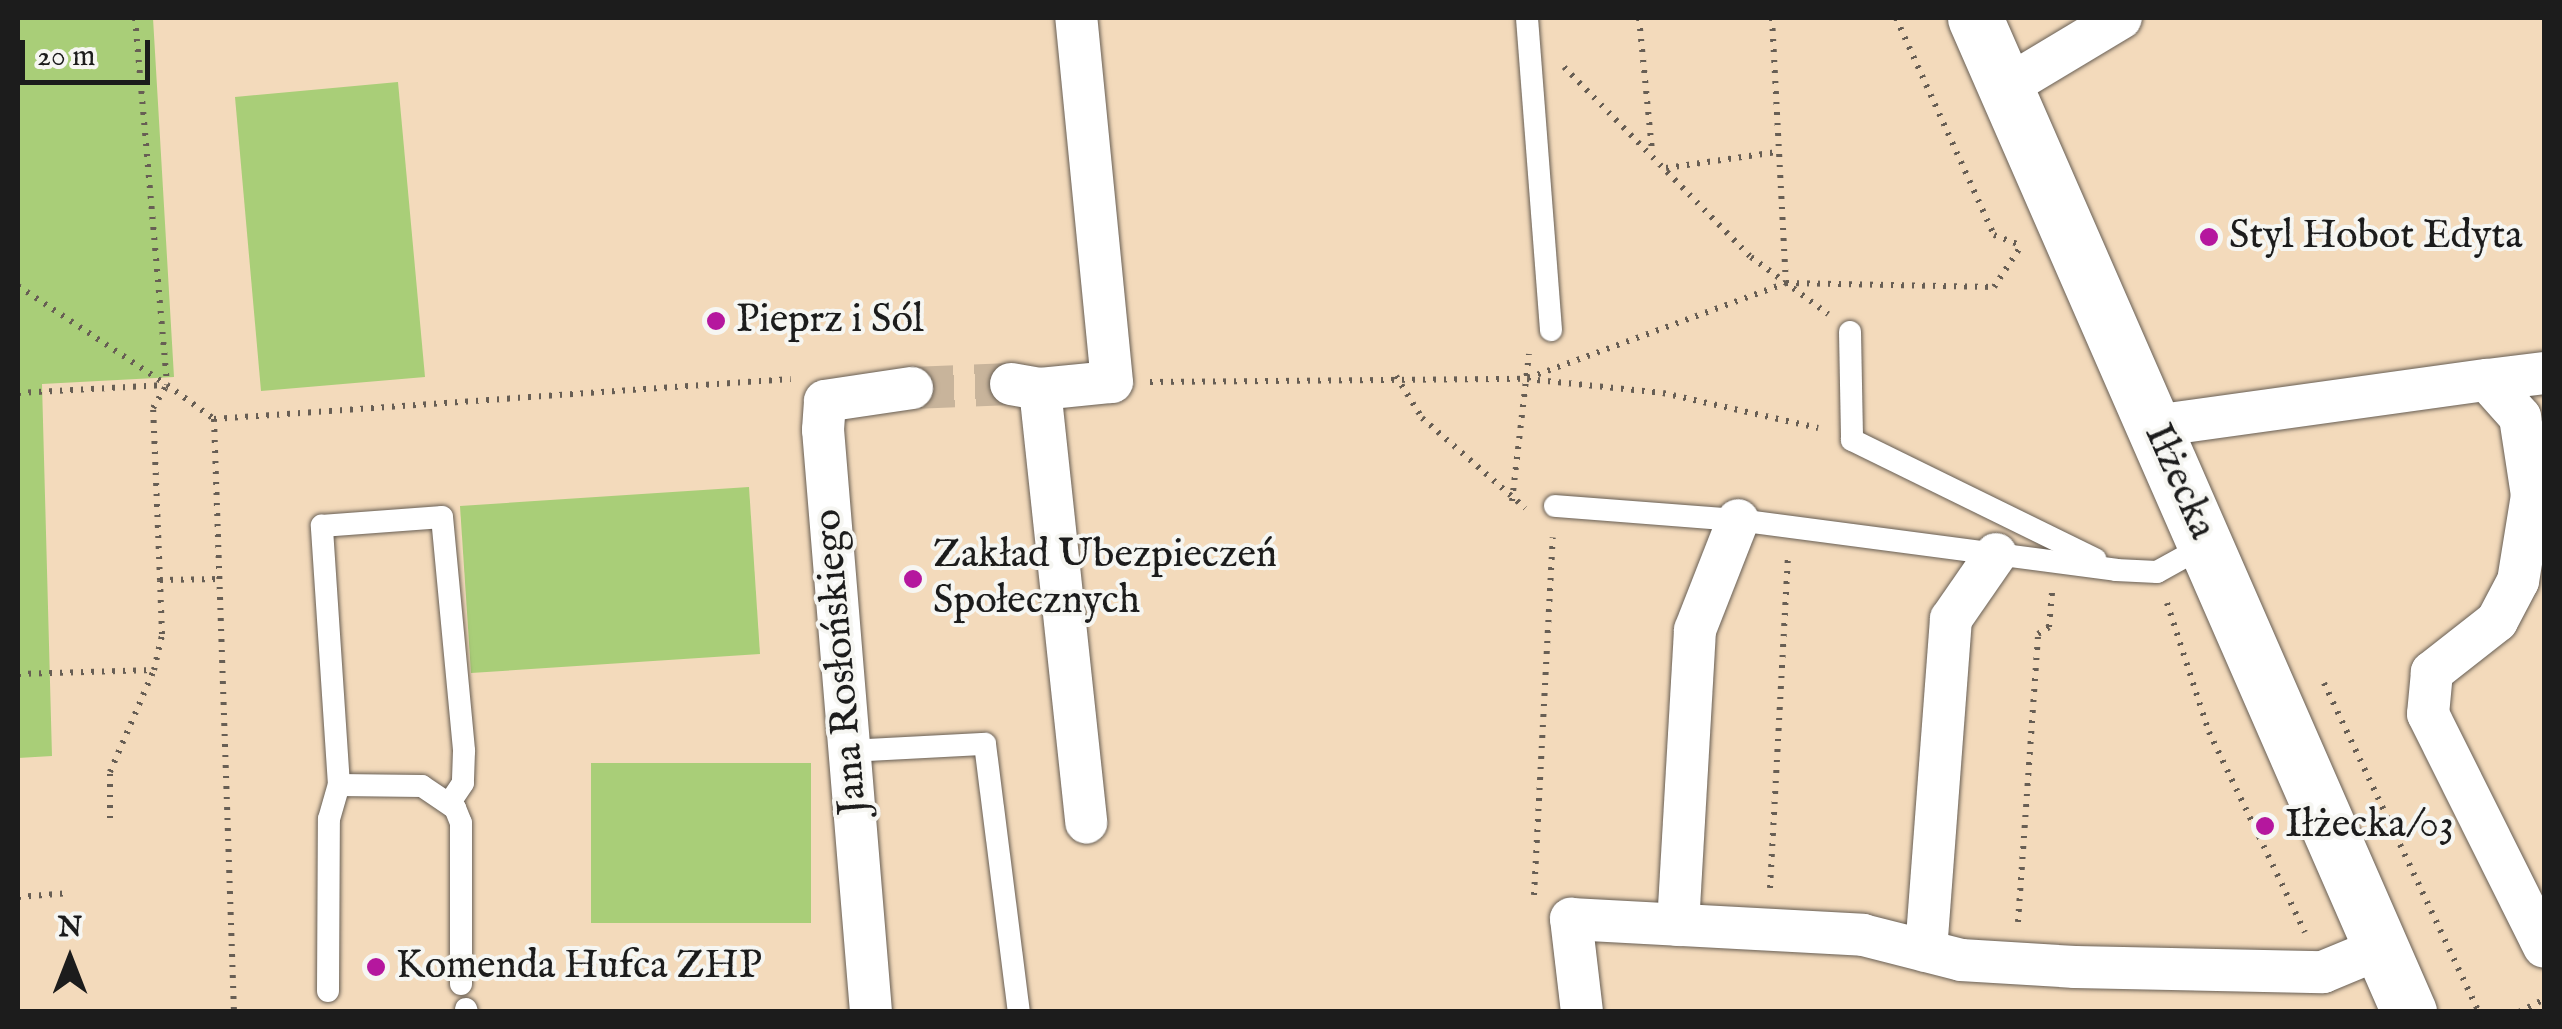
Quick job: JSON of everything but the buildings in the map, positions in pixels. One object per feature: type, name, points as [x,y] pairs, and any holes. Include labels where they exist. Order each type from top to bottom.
[{"type":"street","points":[[1076,18],[1112,382],[1026,386],[1086,823]]},
{"type":"street","name":"Iłżecka","points":[[1974,18],[2410,1012]]},
{"type":"street","points":[[2006,88],[2121,18]]},
{"type":"street","points":[[2154,426],[2544,373]]},
{"type":"street","points":[[2487,380],[2520,417],[2526,453],[2532,496],[2518,581],[2496,621],[2432,672],[2428,714],[2544,947]]},
{"type":"street","points":[[826,401],[912,388]]},
{"type":"street","name":"Jana Rosłońskiego","points":[[826,401],[871,1012]]},
{"type":"street","points":[[1678,925],[1695,630],[1738,520]]},
{"type":"street","points":[[1926,951],[1951,620],[1996,554]]},
{"type":"street","points":[[1582,1012],[1571,919],[1863,935],[1926,951],[2014,963],[2323,972],[2383,947]]},
{"type":"street","name":"Iłżecka","points":[[2383,947],[2390,1012]]},
{"type":"street","name":"Iłżecka","points":[[2383,947],[2429,1012]]},
{"type":"lane","points":[[1527,18],[1552,330]]},
{"type":"lane","points":[[1850,332],[1852,440],[2116,570]]},
{"type":"lane","points":[[1555,506],[1738,520],[2116,570],[2157,572],[2207,544]]},
{"type":"lane","points":[[328,991],[329,819],[339,785],[322,526],[442,517],[464,750],[463,783],[450,802]]},
{"type":"lane","points":[[850,750],[985,744],[1018,1012]]},
{"type":"lane","points":[[339,785],[422,786],[450,802],[461,823],[461,984]]},
{"type":"path","points":[[110,818],[110,772],[154,670],[162,634],[153,408],[166,385],[135,18]]},
{"type":"path","points":[[1638,18],[1652,154]]},
{"type":"path","points":[[1772,18],[1786,283]]},
{"type":"path","points":[[1896,18],[1994,235],[2022,245],[2029,257]]},
{"type":"path","points":[[1530,57],[1570,69],[1751,257],[1850,332]]},
{"type":"path","points":[[1666,168],[1777,152]]},
{"type":"path","points":[[1526,379],[1786,283],[1994,287],[2022,245]]},
{"type":"path","points":[[18,286],[214,419],[794,379],[826,401]]},
{"type":"path","points":[[1396,375],[1422,418],[1519,508],[1555,506],[1533,911],[1571,919]]},
{"type":"path","points":[[1112,382],[1396,375],[1526,379],[1663,394],[1791,418],[1852,440]]},
{"type":"path","points":[[1512,500],[1526,379]]},
{"type":"path","points":[[18,393],[166,385]]},
{"type":"path","points":[[214,419],[234,1012]]},
{"type":"path","points":[[1768,929],[1790,528]]},
{"type":"path","points":[[2014,963],[2038,634],[2049,628],[2055,561]]},
{"type":"path","points":[[2157,572],[2209,732],[2323,972]]},
{"type":"path","points":[[160,580],[221,578]]},
{"type":"path","points":[[18,674],[154,670]]},
{"type":"path","points":[[18,897],[70,893]]},
{"type":"path","points":[[2519,1012],[2544,999]]},
{"type":"green space","points":[[18,18],[153,18],[174,377],[42,384],[52,756],[18,758]]},
{"type":"green space","points":[[398,82],[425,377],[261,391],[235,97]]},
{"type":"green space","points":[[749,487],[760,654],[471,673],[460,506]]},
{"type":"green space","points":[[591,763],[811,763],[811,923],[591,923]]},
{"type":"tunnel","points":[[912,388],[1011,384]]},
{"type":"place","name":"Styl Hobot Edyta","points":[[2209,237]]},
{"type":"place","name":"Pieprz i Sól","points":[[716,321]]},
{"type":"place","name":"Zakład Ubezpieczeń Społecznych","points":[[913,579]]},
{"type":"place","name":"Iłżecka/03","points":[[2265,826]]},
{"type":"place","name":"Komenda Hufca ZHP","points":[[376,967]]}]
